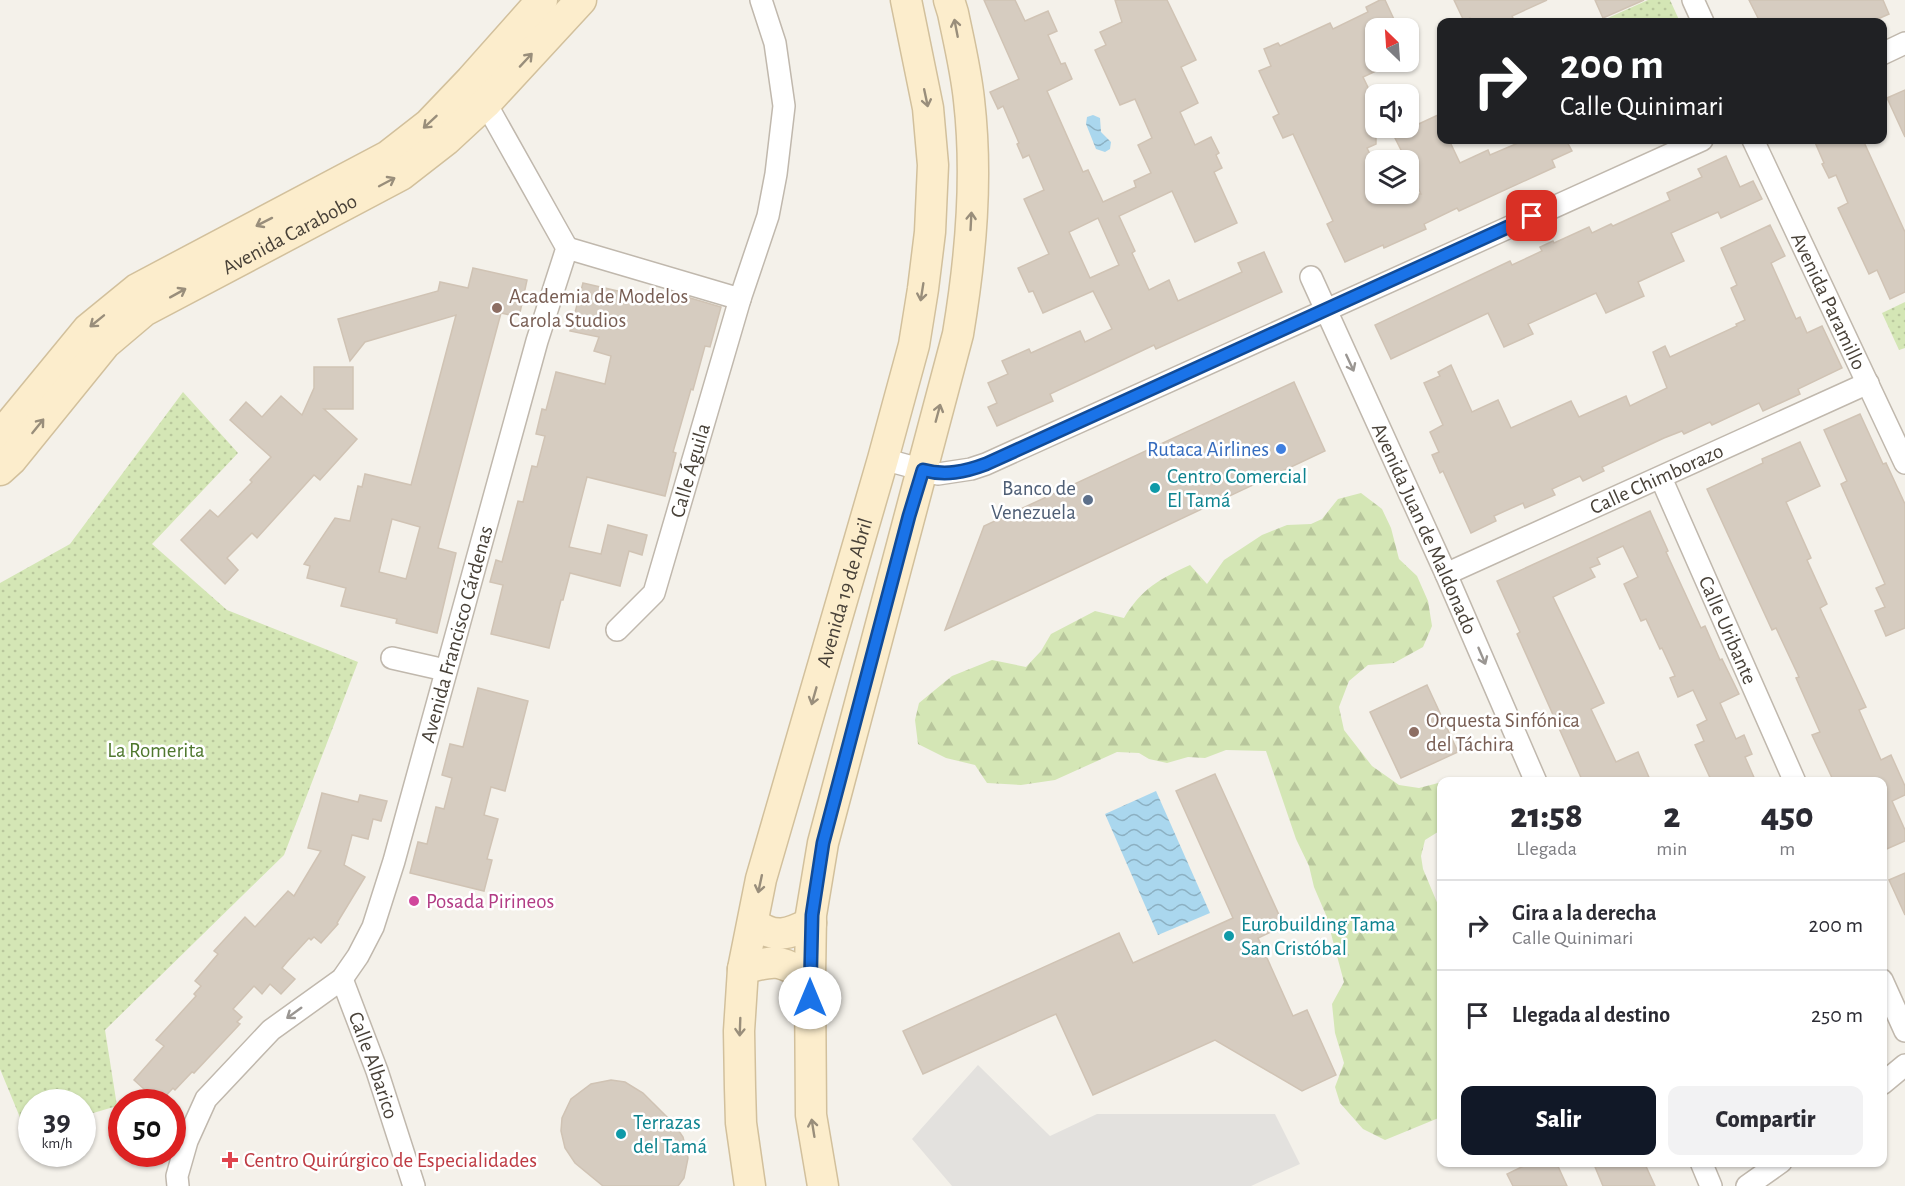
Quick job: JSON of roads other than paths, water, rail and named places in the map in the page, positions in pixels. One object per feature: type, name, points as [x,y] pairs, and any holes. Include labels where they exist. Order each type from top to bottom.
[{"type":"main road","name":"Avenida Carabobo","points":[[0,470],[11,460],[105,344],[144,311],[401,175],[446,140],[542,0]]},
{"type":"main road","name":"Avenida Carabobo","points":[[0,436],[88,329],[137,289],[388,156],[429,124],[479,91],[581,0]]},
{"type":"main road","name":"Avenida 19 de Abril","points":[[750,1186],[741,1123],[739,1031],[743,969],[761,879],[914,345],[930,232],[933,165],[928,108],[906,0]]},
{"type":"main road","name":"Avenida 19 de Abril","points":[[823,1186],[811,1115],[810,977],[811,923],[823,843],[958,334],[969,268],[973,201],[969,100],[949,0]]},
{"type":"main road","points":[[753,923],[763,931],[778,934],[790,933],[811,923]]},
{"type":"main road","points":[[743,969],[771,961],[784,964],[810,977]]},
{"type":"street","name":"Calle Águila","points":[[617,630],[654,593],[740,299],[768,216],[776,174],[784,106],[775,43],[761,0]]},
{"type":"street","points":[[1693,0],[1701,18]]},
{"type":"street","points":[[1887,52],[1905,43]]},
{"type":"street","points":[[479,91],[567,248],[740,299]]},
{"type":"street","points":[[883,459],[938,474],[971,469],[986,464],[1693,144]]},
{"type":"street","name":"Avenida Paramillo","points":[[1755,144],[1905,463]]},
{"type":"street","name":"Avenida Francisco Cárdenas","points":[[178,1186],[177,1176],[187,1141],[206,1099],[271,1030],[342,979],[358,956],[373,927],[394,861],[537,341],[567,248]]},
{"type":"street","name":"Avenida Juan de Maldonado","points":[[1311,277],[1446,574],[1534,777]]},
{"type":"street","name":"Calle Chimborazo","points":[[1446,574],[1868,383]]},
{"type":"street","name":"Calle Uribante","points":[[1661,478],[1793,777]]},
{"type":"street","points":[[392,658],[445,670]]},
{"type":"street","name":"Calle Albarico","points":[[342,979],[377,1071],[414,1186]]},
{"type":"street","points":[[1887,991],[1905,1031]]},
{"type":"street","points":[[1887,1080],[1905,1065]]},
{"type":"street","points":[[1703,1167],[1712,1186]]},
{"type":"street","points":[[1747,1186],[1774,1167]]},
{"type":"water","points":[[1093,115],[1100,118],[1101,132],[1111,142],[1110,149],[1105,152],[1096,149],[1086,124],[1087,117]]},
{"type":"water","points":[[1156,791],[1210,913],[1158,935],[1105,814]]},
{"type":"place","name":"Academia de Modelos Carola Studios","points":[[497,308]]},
{"type":"place","name":"Rutaca Airlines","points":[[1281,449]]},
{"type":"place","name":"Centro Comercial El Tamá","points":[[1155,488]]},
{"type":"place","name":"Banco de Venezuela","points":[[1088,500]]},
{"type":"place","name":"Orquesta Sinfónica del Táchira","points":[[1414,732]]},
{"type":"place","name":"Posada Pirineos","points":[[414,901]]},
{"type":"place","name":"Eurobuilding Tama San Cristóbal","points":[[1229,936]]},
{"type":"place","name":"Terrazas del Tamá","points":[[621,1134]]},
{"type":"place","name":"Centro Quirúrgico de Especialidades","points":[[230,1160]]},
{"type":"park label","name":"La Romerita","points":[[156,750]]}]
